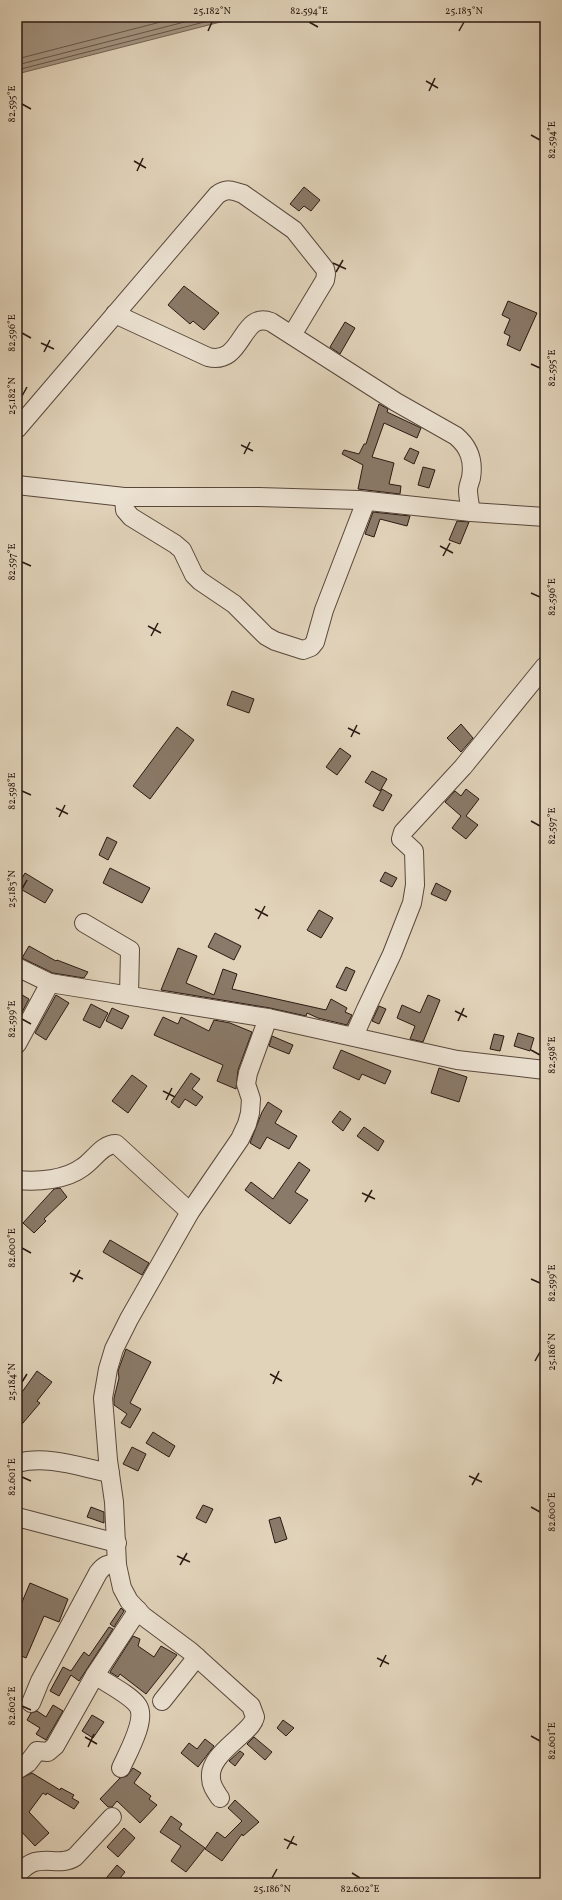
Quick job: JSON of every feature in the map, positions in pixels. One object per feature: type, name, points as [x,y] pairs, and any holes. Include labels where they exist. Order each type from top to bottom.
[{"type":"street","points":[[17,429],[217,196],[223,191],[234,190],[243,194],[294,230],[325,269],[325,280],[292,335]]},
{"type":"street","points":[[115,314],[208,357],[217,359],[225,357],[254,322],[260,320],[271,322],[396,402],[456,436],[464,443],[469,451],[472,461],[468,489],[471,512]]},
{"type":"street","points":[[17,485],[124,497],[258,497],[366,501],[471,512],[545,517]]},
{"type":"street","points":[[124,497],[125,510],[135,520],[175,544],[182,550],[194,575],[200,581],[234,604],[266,636],[275,641],[303,650],[311,647],[315,642],[324,610],[366,501]]},
{"type":"street","points":[[354,1036],[400,936],[415,893],[414,851],[401,839],[403,832],[463,767],[545,666]]},
{"type":"street","points":[[84,923],[130,950],[129,995]]},
{"type":"street","points":[[17,968],[50,983],[268,1018],[457,1060],[545,1070]]},
{"type":"street","points":[[17,1044],[50,983]]},
{"type":"street","points":[[220,1798],[213,1786],[211,1778],[212,1768],[220,1755],[250,1727],[255,1717],[251,1706],[197,1657],[143,1616],[129,1601],[122,1588],[118,1565],[114,1502],[103,1398],[108,1369],[114,1349],[129,1319],[190,1212],[240,1139],[247,1124],[250,1113],[251,1099],[246,1084],[248,1073],[268,1018]]},
{"type":"street","points":[[17,1180],[38,1181],[74,1172],[84,1167],[103,1149],[112,1144],[116,1144],[190,1212]]},
{"type":"street","points":[[17,1463],[28,1460],[51,1461],[110,1473]]},
{"type":"street","points":[[17,1517],[117,1543]]},
{"type":"street","points":[[31,1703],[40,1681],[98,1573],[103,1567],[110,1563],[118,1565]]},
{"type":"street","points":[[17,1770],[28,1763],[37,1751],[48,1752],[55,1746],[94,1675],[138,1610]]},
{"type":"street","points":[[162,1701],[197,1657]]},
{"type":"street","points":[[94,1675],[132,1699],[140,1709],[141,1716],[137,1732],[121,1768]]},
{"type":"street","points":[[17,1874],[33,1862],[69,1861],[75,1857],[112,1817]]},
{"type":"water","points":[[17,17],[240,17],[17,74]]},
{"type":"building","points":[[304,187],[320,200],[311,211],[304,206],[299,211],[290,204]]},
{"type":"building","points":[[184,286],[219,313],[204,330],[193,321],[190,324],[168,305]]},
{"type":"building","points":[[508,301],[537,313],[520,351],[507,345],[510,336],[504,333],[510,319],[502,315]]},
{"type":"building","points":[[345,322],[355,328],[340,354],[330,347]]},
{"type":"building","points":[[379,404],[388,409],[387,412],[421,428],[417,438],[384,423],[372,457],[394,463],[389,484],[401,486],[400,494],[358,489],[363,465],[342,454],[344,450],[359,454],[364,444],[366,444]]},
{"type":"building","points":[[410,448],[419,452],[414,464],[404,459]]},
{"type":"building","points":[[423,467],[435,470],[429,488],[418,485]]},
{"type":"building","points":[[373,512],[410,516],[407,526],[380,519],[374,537],[365,534]]},
{"type":"building","points":[[457,521],[469,522],[460,544],[449,540]]},
{"type":"building","points":[[232,691],[254,699],[249,713],[227,705]]},
{"type":"building","points":[[461,724],[473,738],[461,752],[447,738]]},
{"type":"building","points":[[177,727],[194,740],[150,799],[133,786]]},
{"type":"building","points":[[340,748],[351,756],[337,775],[326,767]]},
{"type":"building","points":[[372,771],[387,779],[380,791],[365,782]]},
{"type":"building","points":[[382,789],[392,795],[383,811],[373,806]]},
{"type":"building","points":[[466,789],[479,799],[466,816],[478,825],[466,839],[452,828],[461,816],[445,802],[455,791],[461,796]]},
{"type":"building","points":[[107,837],[117,842],[108,860],[99,855]]},
{"type":"building","points":[[110,868],[150,888],[142,903],[103,883]]},
{"type":"building","points":[[385,872],[397,878],[392,887],[380,881]]},
{"type":"building","points":[[25,873],[53,890],[45,903],[17,887]]},
{"type":"building","points":[[436,883],[451,891],[446,901],[431,894]]},
{"type":"building","points":[[319,910],[333,918],[321,938],[307,930]]},
{"type":"building","points":[[215,933],[241,946],[234,960],[208,947]]},
{"type":"building","points":[[29,946],[56,961],[57,960],[88,972],[84,978],[53,973],[22,958]]},
{"type":"building","points":[[178,948],[197,956],[186,983],[214,995],[223,969],[237,974],[232,989],[326,1010],[331,999],[347,1008],[345,1012],[352,1015],[347,1025],[318,1018],[307,1013],[306,1016],[270,1008],[161,990]]},
{"type":"building","points":[[346,967],[355,971],[346,991],[336,987]]},
{"type":"building","points":[[17,992],[29,999],[17,1022]]},
{"type":"building","points":[[56,995],[69,1003],[46,1040],[35,1033]]},
{"type":"building","points":[[428,995],[440,1000],[423,1042],[410,1039],[415,1026],[397,1018],[402,1005],[420,1013]]},
{"type":"building","points":[[91,1004],[108,1013],[100,1028],[83,1020]]},
{"type":"building","points":[[379,1006],[386,1009],[379,1024],[372,1021]]},
{"type":"building","points":[[112,1008],[129,1016],[122,1029],[106,1021]]},
{"type":"building","points":[[163,1017],[178,1024],[181,1017],[209,1031],[214,1020],[230,1023],[252,1032],[238,1070],[236,1089],[217,1081],[223,1065],[154,1035]]},
{"type":"building","points":[[518,1033],[534,1038],[530,1051],[514,1046]]},
{"type":"building","points":[[494,1034],[504,1036],[500,1051],[490,1049]]},
{"type":"building","points":[[272,1036],[293,1045],[289,1054],[269,1046]]},
{"type":"building","points":[[341,1050],[391,1071],[385,1084],[362,1074],[359,1080],[333,1068]]},
{"type":"building","points":[[439,1068],[467,1077],[459,1102],[431,1093]]},
{"type":"building","points":[[191,1073],[200,1079],[192,1089],[203,1097],[196,1106],[185,1099],[179,1108],[171,1102]]},
{"type":"building","points":[[132,1075],[147,1086],[128,1113],[112,1101]]},
{"type":"building","points":[[268,1102],[282,1111],[275,1123],[297,1136],[289,1149],[267,1137],[260,1149],[250,1143],[262,1112]]},
{"type":"building","points":[[340,1111],[351,1119],[343,1131],[332,1122]]},
{"type":"building","points":[[364,1127],[384,1141],[378,1151],[357,1136]]},
{"type":"building","points":[[299,1162],[310,1170],[295,1192],[308,1200],[290,1224],[245,1190],[251,1182],[273,1199]]},
{"type":"building","points":[[60,1188],[67,1197],[44,1219],[46,1221],[34,1233],[23,1223],[54,1189]]},
{"type":"building","points":[[110,1240],[149,1263],[142,1275],[103,1252]]},
{"type":"building","points":[[126,1349],[151,1362],[130,1403],[141,1409],[130,1428],[121,1423],[127,1414],[114,1405],[114,1398],[119,1378],[118,1371]]},
{"type":"building","points":[[37,1371],[52,1382],[37,1401],[40,1403],[17,1430],[17,1399]]},
{"type":"building","points":[[153,1432],[175,1446],[169,1457],[146,1443]]},
{"type":"building","points":[[132,1447],[146,1454],[138,1471],[123,1464]]},
{"type":"building","points":[[203,1505],[213,1509],[206,1523],[196,1518]]},
{"type":"building","points":[[91,1507],[104,1512],[104,1523],[87,1517]]},
{"type":"building","points":[[280,1517],[287,1539],[275,1543],[269,1520]]},
{"type":"building","points":[[30,1583],[68,1599],[59,1622],[44,1616],[26,1658],[17,1654],[17,1614]]},
{"type":"building","points":[[121,1608],[124,1611],[114,1627],[110,1624]]},
{"type":"building","points":[[109,1627],[113,1629],[79,1681],[71,1675],[59,1696],[50,1691],[63,1667],[71,1671],[84,1652],[89,1656]]},
{"type":"building","points":[[133,1636],[140,1639],[138,1646],[154,1657],[161,1646],[177,1655],[146,1694],[120,1674],[118,1677],[110,1672]]},
{"type":"building","points":[[53,1705],[63,1711],[46,1740],[36,1734],[40,1728],[27,1720],[31,1713],[37,1711],[46,1717]]},
{"type":"building","points":[[92,1715],[104,1722],[93,1738],[82,1731]]},
{"type":"building","points":[[283,1720],[294,1728],[286,1736],[277,1728]]},
{"type":"building","points":[[254,1737],[272,1752],[265,1760],[247,1744]]},
{"type":"building","points":[[205,1739],[214,1746],[198,1767],[181,1753],[189,1743],[197,1749]]},
{"type":"building","points":[[240,1751],[244,1754],[235,1766],[229,1761]]},
{"type":"building","points":[[133,1768],[141,1773],[134,1783],[151,1796],[149,1799],[157,1805],[140,1823],[117,1801],[112,1807],[108,1807],[100,1799],[120,1778],[127,1776]]},
{"type":"building","points":[[32,1773],[60,1790],[61,1788],[74,1795],[72,1798],[79,1802],[74,1809],[47,1793],[46,1795],[43,1793],[29,1812],[49,1833],[35,1846],[17,1827],[17,1780]]},
{"type":"building","points":[[235,1800],[259,1822],[243,1836],[242,1834],[222,1861],[205,1849],[217,1832],[225,1838],[242,1821],[228,1808]]},
{"type":"building","points":[[171,1816],[182,1824],[179,1829],[205,1848],[186,1872],[171,1861],[181,1846],[160,1832]]},
{"type":"building","points":[[124,1828],[135,1838],[118,1857],[107,1847]]},
{"type":"building","points":[[117,1865],[125,1872],[116,1883],[102,1883]]}]
